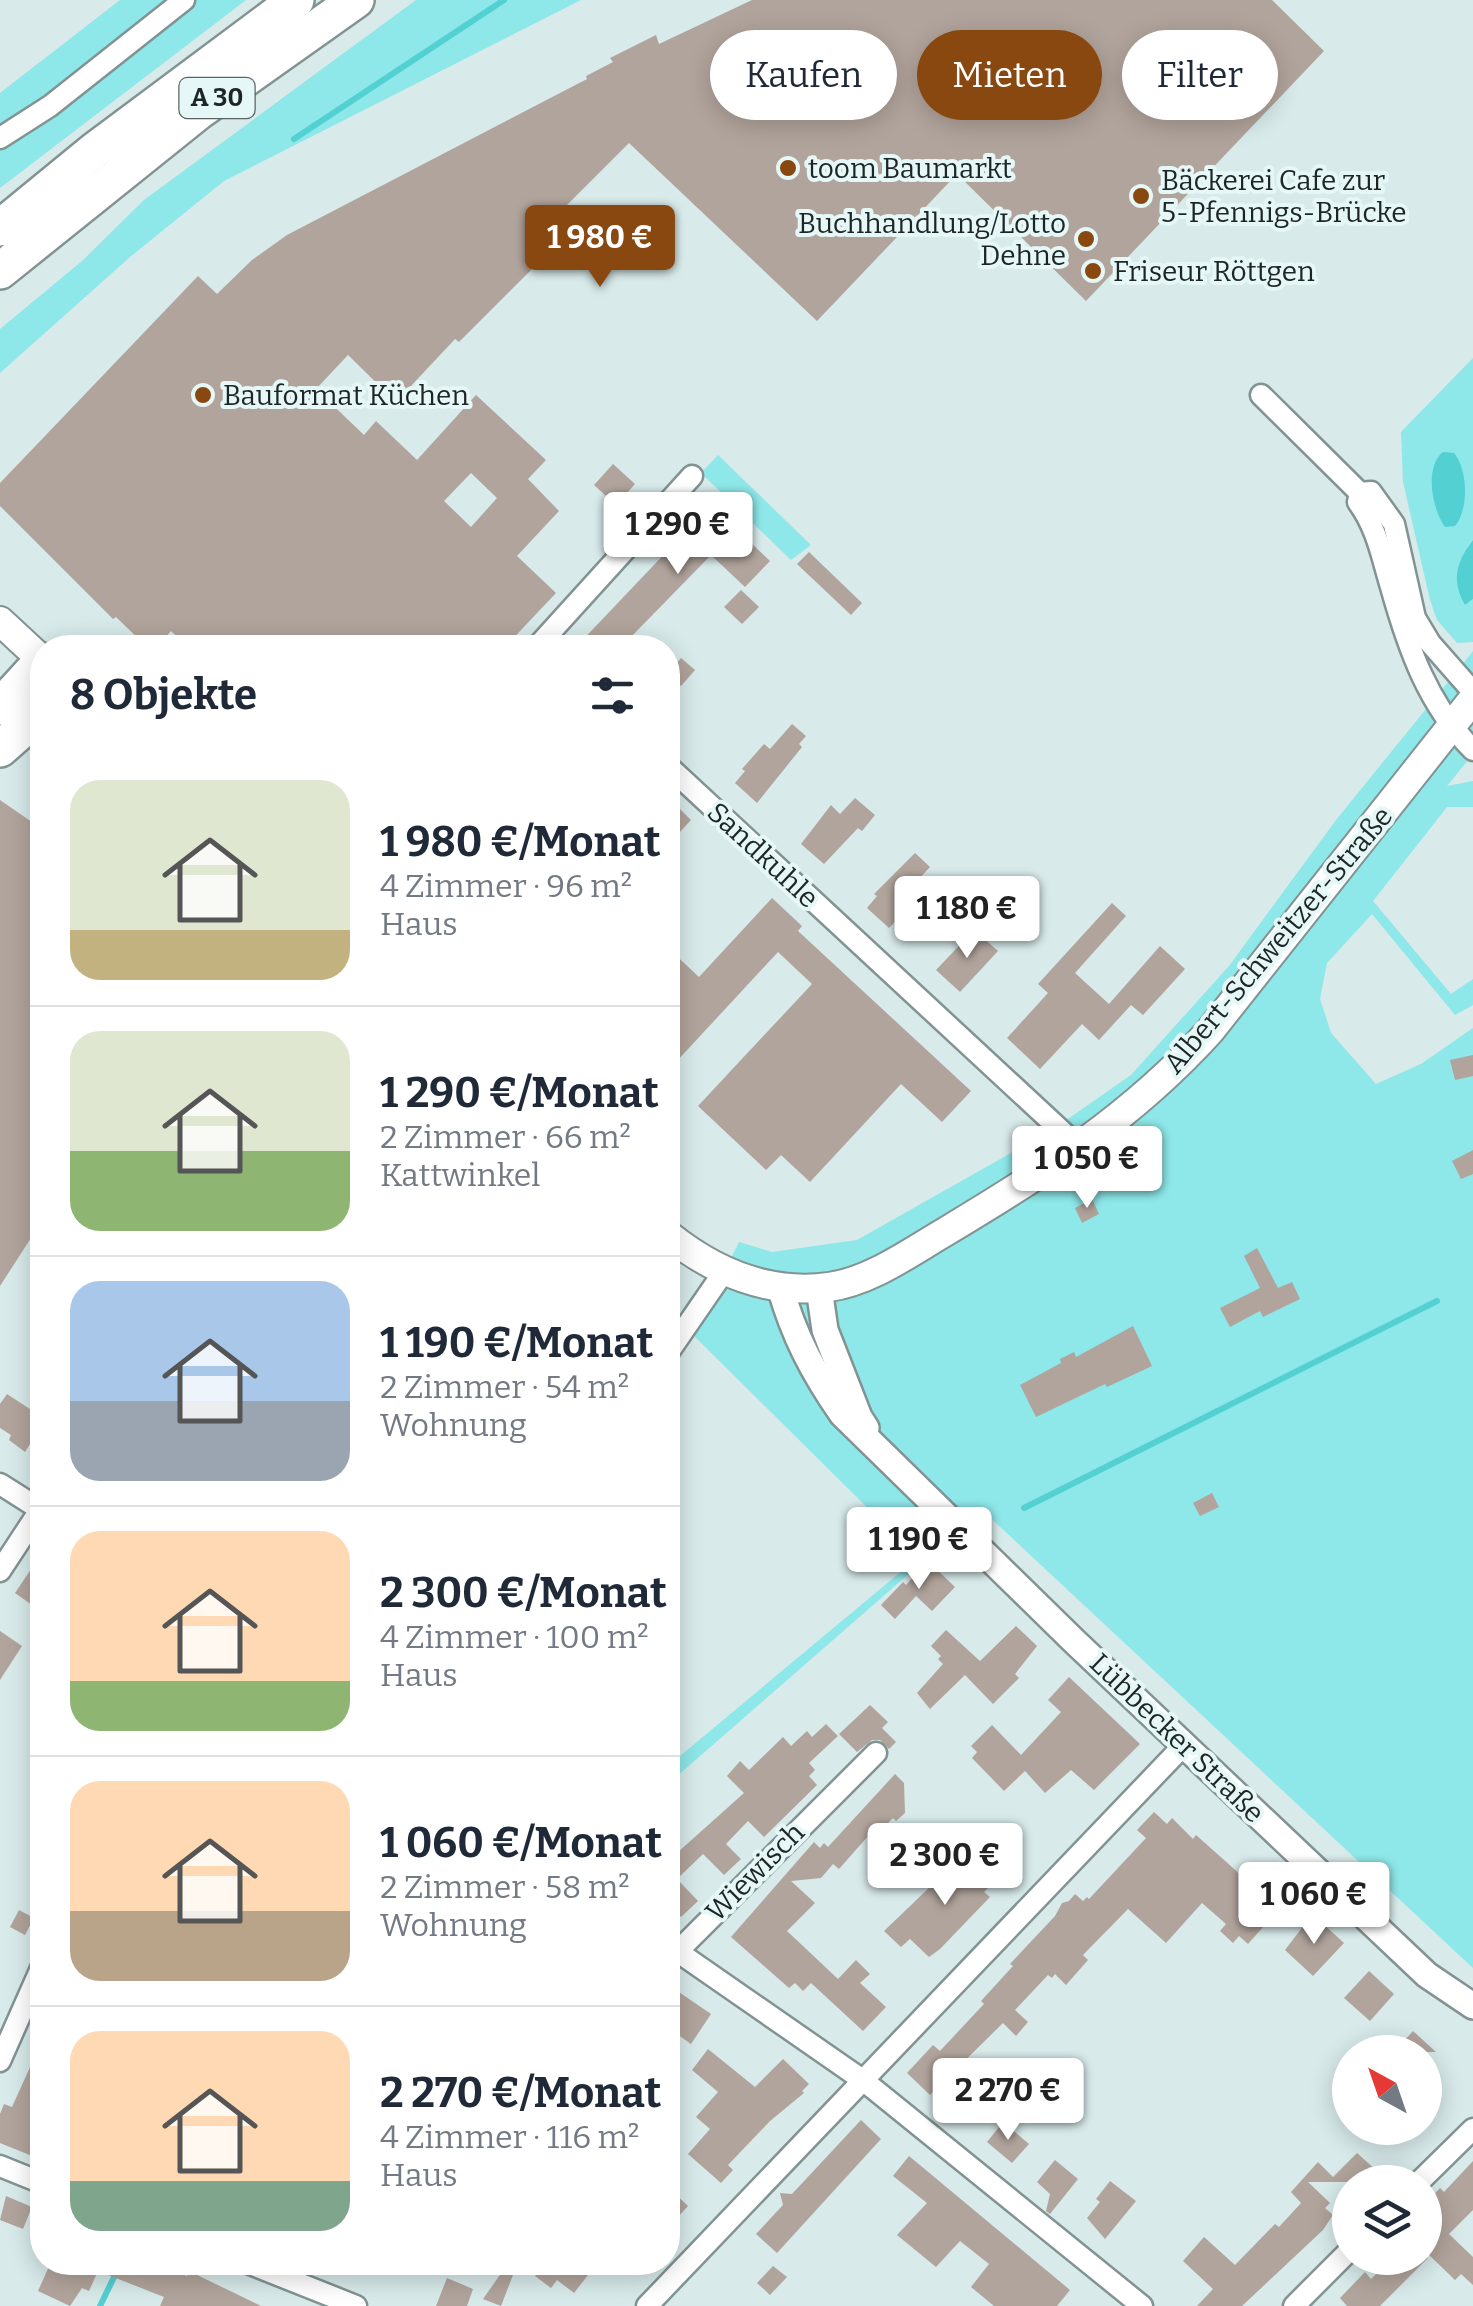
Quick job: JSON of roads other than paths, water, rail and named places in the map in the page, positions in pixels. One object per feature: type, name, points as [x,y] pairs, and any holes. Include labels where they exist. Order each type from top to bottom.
[{"type":"highway","name":"A 30","points":[[0,228],[95,150],[296,0]]},
{"type":"highway","name":"A 30","points":[[0,271],[198,112],[356,0]]},
{"type":"highway","points":[[0,706],[30,673]]},
{"type":"highway","points":[[0,749],[30,723]]},
{"type":"main road","points":[[0,621],[30,649]]},
{"type":"main road","name":"Albert-Schweitzer-Straße","points":[[818,1288],[835,1286],[888,1266],[1080,1148],[1152,1090],[1210,1031],[1473,696]]},
{"type":"main road","points":[[680,1244],[723,1273],[780,1287],[818,1288]]},
{"type":"street","points":[[0,138],[50,106],[184,0]]},
{"type":"street","name":"Albert-Schweitzer-Straße","points":[[1260,395],[1360,493],[1371,492],[1394,524],[1414,618],[1473,696]]},
{"type":"street","points":[[548,635],[692,476]]},
{"type":"street","name":"Albert-Schweitzer-Straße","points":[[1360,493],[1358,502],[1373,523],[1410,652],[1451,728],[1473,750]]},
{"type":"street","name":"Sandkuhle","points":[[680,777],[1080,1148]]},
{"type":"street","points":[[680,1336],[723,1273]]},
{"type":"street","name":"Lübbecker Straße","points":[[780,1287],[793,1332],[842,1414],[1427,1974],[1473,2006]]},
{"type":"street","name":"Lübbecker Straße","points":[[818,1288],[825,1330],[858,1417],[888,1461]]},
{"type":"street","points":[[0,1484],[30,1510]]},
{"type":"street","points":[[0,1571],[30,1530]]},
{"type":"street","points":[[680,2272],[1184,1745]]},
{"type":"street","name":"Wiewisch","points":[[680,1941],[876,1753]]},
{"type":"street","points":[[680,1953],[864,2081],[1142,2306]]},
{"type":"street","points":[[0,2061],[30,1993]]},
{"type":"street","points":[[1436,2165],[1473,2129]]},
{"type":"street","points":[[0,2166],[30,2178]]},
{"type":"street","points":[[1294,2306],[1332,2268]]},
{"type":"street","points":[[278,2275],[356,2306]]},
{"type":"street","points":[[647,2306],[677,2275]]},
{"type":"waterway","points":[[294,139],[504,0]]},
{"type":"waterway","points":[[1024,1508],[1437,1301]]},
{"type":"waterway","points":[[100,2306],[115,2275]]},
{"type":"place","name":"toom Baumarkt","points":[[788,168]]},
{"type":"place","name":"Bäckerei Cafe zur 5-Pfennigs-Brücke","points":[[1141,196]]},
{"type":"place","name":"Buchhandlung/Lotto Dehne","points":[[1086,239]]},
{"type":"place","name":"Friseur Röttgen","points":[[1093,271]]},
{"type":"place","name":"Bauformat Küchen","points":[[203,395]]}]
